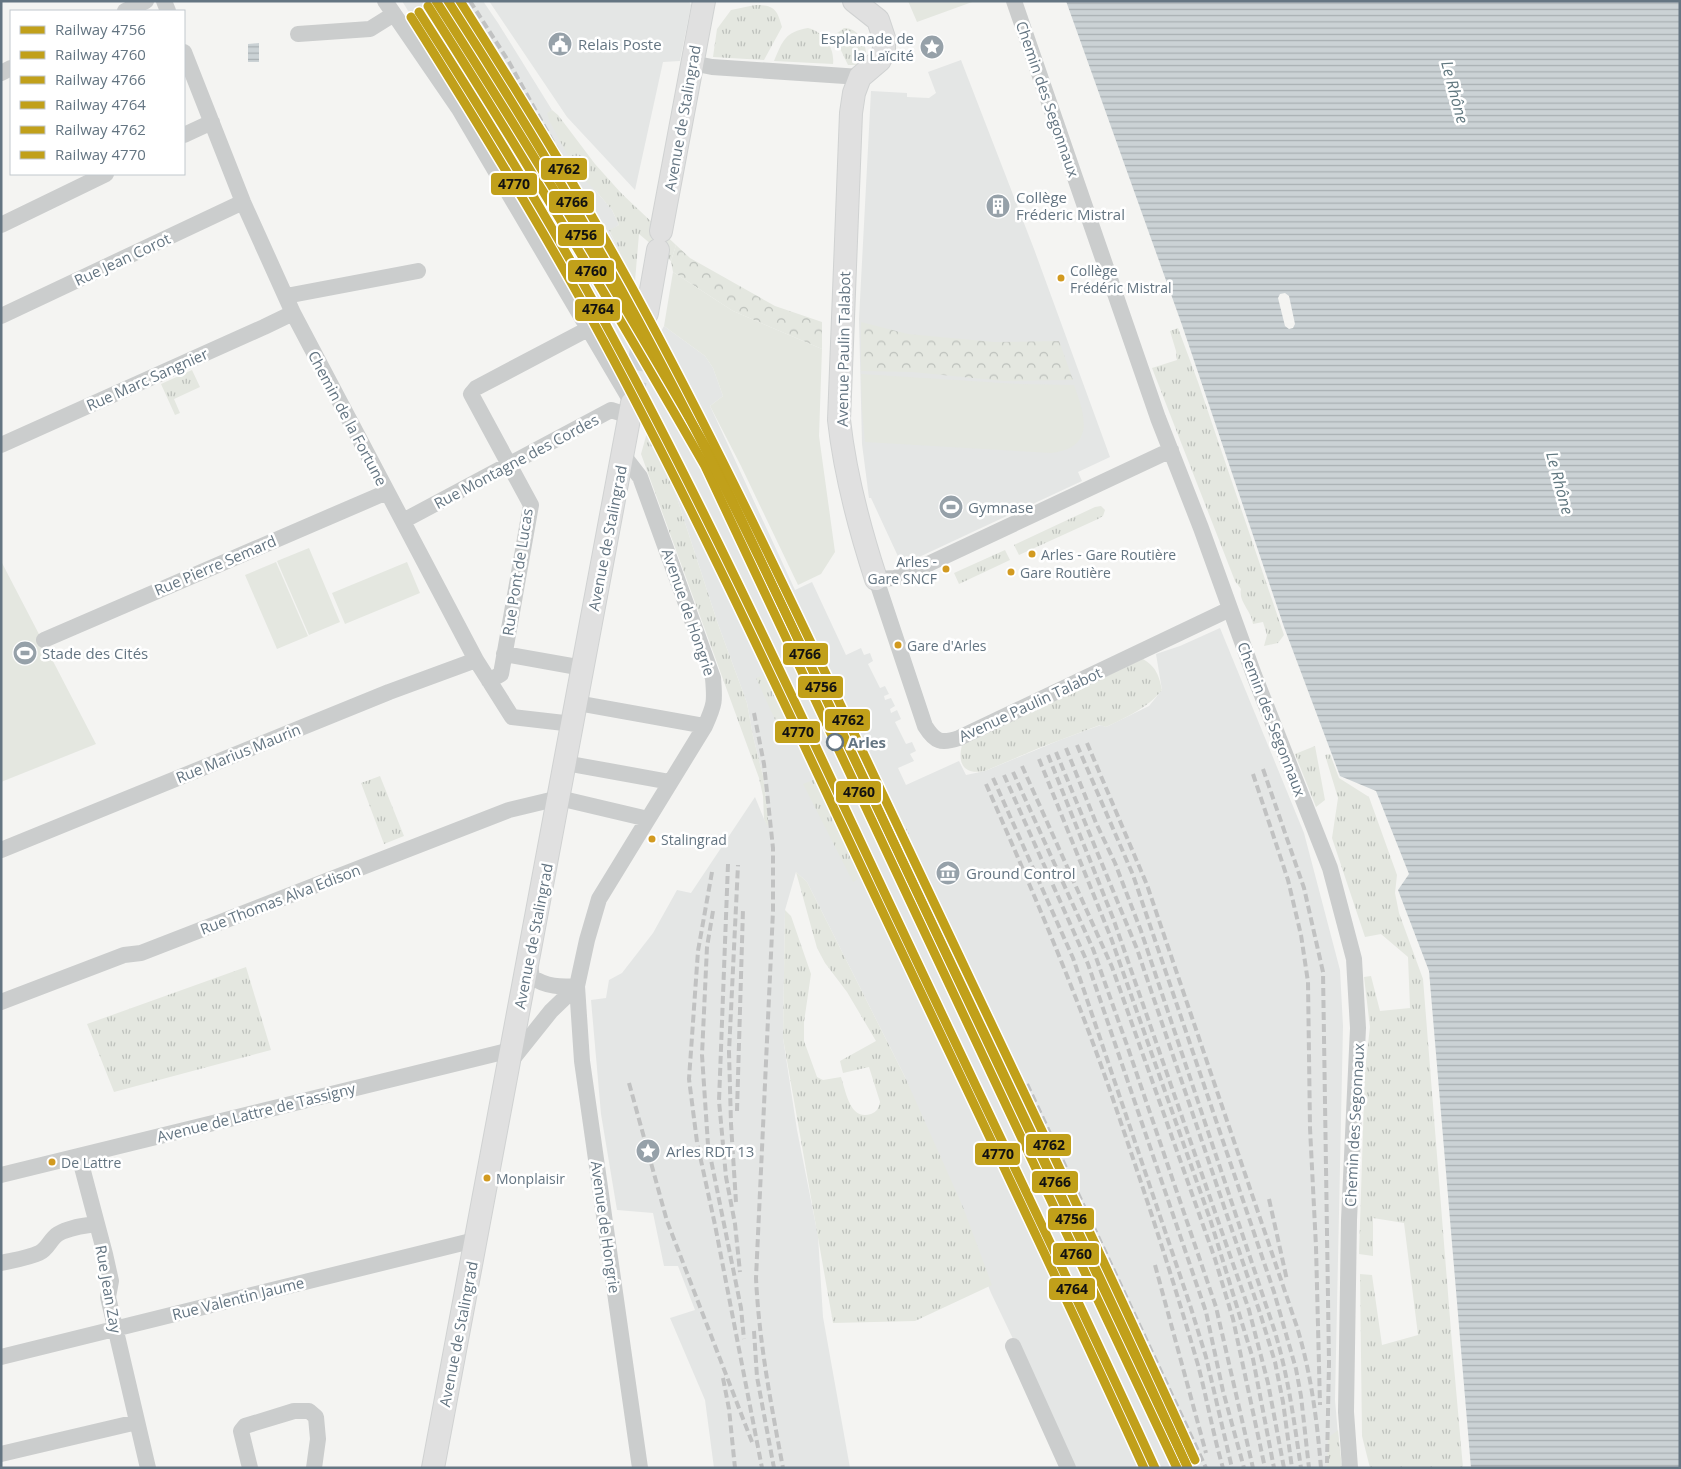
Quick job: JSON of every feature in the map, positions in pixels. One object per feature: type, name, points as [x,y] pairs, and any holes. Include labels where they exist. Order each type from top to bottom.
[{"type":"main road","points":[[854,1],[878,20],[884,38],[884,49],[880,60],[860,77]]},
{"type":"main road","name":"Avenue de Stalingrad","points":[[647,313],[703,2]]},
{"type":"main road","name":"Avenue Paulin Talabot","points":[[860,77],[854,93],[851,113],[840,420],[848,478],[861,533],[876,579]]},
{"type":"main road","name":"Avenue de Stalingrad","points":[[433,1468],[631,410]]},
{"type":"street","points":[[127,10],[146,1]]},
{"type":"street","name":"Chemin des Segonnaux","points":[[1014,1],[1127,330],[1254,675],[1330,868],[1354,959],[1358,1028],[1349,1237],[1346,1412],[1350,1468]]},
{"type":"street","points":[[298,34],[370,29],[390,8],[459,109],[588,329],[631,410]]},
{"type":"street","name":"Chemin de la Fortune","points":[[185,54],[243,202],[293,313],[476,660],[512,718],[575,713]]},
{"type":"street","points":[[692,63],[712,67],[860,77]]},
{"type":"street","points":[[185,135],[212,122]]},
{"type":"street","points":[[1,225],[104,175]]},
{"type":"street","name":"Rue Jean Corot","points":[[1,316],[243,202]]},
{"type":"street","points":[[286,296],[418,271]]},
{"type":"street","name":"Rue Marc Sangnier","points":[[1,445],[264,328],[293,313]]},
{"type":"street","name":"Rue Pont de Lucas","points":[[489,681],[501,674],[530,505],[471,394],[476,388],[588,329]]},
{"type":"street","name":"Rue Montagne des Cordes","points":[[403,521],[611,410],[631,410]]},
{"type":"street","points":[[876,579],[895,578],[909,573],[1171,450]]},
{"type":"street","name":"Avenue de Hongrie","points":[[623,455],[640,477],[713,678],[714,706],[705,726],[599,899],[587,940],[577,986],[582,1061],[640,1468]]},
{"type":"street","name":"Rue Pierre Semard","points":[[44,640],[387,492]]},
{"type":"street","name":"Avenue Paulin Talabot","points":[[876,579],[925,726],[933,738],[942,742],[959,738],[1230,609]]},
{"type":"street","points":[[504,654],[583,668]]},
{"type":"street","name":"Rue Marius Maurin","points":[[1,850],[388,692],[476,660]]},
{"type":"street","points":[[575,713],[705,726]]},
{"type":"street","points":[[566,763],[670,782]]},
{"type":"street","points":[[559,798],[648,819]]},
{"type":"street","name":"Rue Thomas Alva Edison","points":[[1,1002],[124,955],[141,952],[509,810],[559,798]]},
{"type":"street","points":[[529,957],[532,977],[539,982],[557,987],[577,986]]},
{"type":"street","points":[[509,1057],[577,986]]},
{"type":"street","name":"Avenue de Lattre de Tassigny","points":[[1,1174],[509,1057]]},
{"type":"street","name":"Rue Jean Zay","points":[[79,1156],[111,1281],[108,1297],[148,1468]]},
{"type":"street","points":[[1,1263],[38,1254],[46,1249],[58,1234],[70,1228],[96,1224]]},
{"type":"street","name":"Rue Valentin Jaume","points":[[1,1357],[475,1240]]},
{"type":"street","points":[[1013,1346],[1068,1468]]},
{"type":"street","points":[[250,1468],[241,1431],[245,1426],[294,1411],[309,1411],[316,1417],[318,1428],[314,1468]]},
{"type":"street","points":[[1,1454],[137,1422]]},
{"type":"shaded area","points":[[402,1],[483,1],[498,23],[552,110],[548,113],[596,191],[612,210],[619,225],[609,231],[635,281],[635,294],[659,335],[664,326],[705,356],[713,368],[723,396],[710,406],[795,590],[812,582],[846,655],[861,648],[864,655],[870,653],[873,661],[868,664],[880,688],[885,686],[889,694],[884,696],[885,700],[891,698],[895,706],[890,709],[891,713],[897,710],[901,719],[895,722],[906,744],[912,742],[916,751],[910,754],[914,761],[898,768],[906,785],[959,761],[966,775],[985,771],[1101,725],[1106,727],[1149,706],[1162,690],[1156,654],[1180,646],[1220,628],[1304,833],[1340,970],[1343,1026],[1335,1400],[1340,1458],[1343,1468],[1075,1468],[991,1293],[905,1077],[807,882],[796,872],[785,910],[783,1038],[797,1130],[818,1236],[823,1317],[850,1468],[714,1468],[705,1400],[670,1318],[695,1310],[678,1266],[664,1266],[653,1213],[617,1210],[601,1114],[591,1000],[606,998],[609,980],[622,973],[653,933],[677,890],[691,893],[755,797],[768,826],[763,776],[747,703],[718,624],[675,492],[626,383],[582,301],[507,171]]},
{"type":"shaded area","points":[[489,1],[689,1],[691,5],[680,61],[663,62],[635,190],[567,117]]},
{"type":"shaded area","name":"Collège Frédéric Mistral","points":[[961,60],[1034,249],[1110,457],[1078,472],[1082,481],[902,565],[871,498],[869,498],[862,444],[859,319],[871,91],[907,93],[907,97],[929,98],[936,93],[928,72]]},
{"type":"green space","points":[[908,1],[975,1],[917,22]]},
{"type":"green space","points":[[755,5],[774,9],[782,27],[764,60],[713,57],[717,29],[731,10]]},
{"type":"green space","points":[[808,28],[819,33],[827,42],[832,52],[833,64],[774,61],[786,38],[794,32]]},
{"type":"green space","points":[[844,28],[856,32],[864,43],[866,52],[856,65],[848,65],[836,40],[836,34]]},
{"type":"green space","points":[[552,110],[621,193],[676,245],[671,261],[639,234],[635,281],[633,280],[609,230],[619,225],[612,210],[577,173],[550,122],[547,113]]},
{"type":"green space","points":[[676,245],[690,258],[775,306],[822,322],[822,349],[733,311],[673,272],[671,261]]},
{"type":"green space","points":[[673,272],[733,311],[822,349],[819,436],[835,552],[821,574],[798,585],[710,406],[723,396],[713,368],[705,356],[664,326]]},
{"type":"green space","points":[[861,322],[908,334],[994,342],[1059,341],[1073,380],[1004,381],[912,372],[861,371]]},
{"type":"green space","points":[[1178,328],[1284,635],[1278,643],[1264,646],[1267,635],[1263,622],[1253,624],[1241,598],[1241,589],[1235,581],[1152,368],[1177,360],[1170,331]]},
{"type":"green space","points":[[192,370],[200,387],[174,399],[180,413],[175,415],[161,384]]},
{"type":"green space","points":[[861,374],[1019,384],[1074,385],[1081,408],[1084,428],[1081,437],[1075,444],[1065,450],[1051,453],[865,442]]},
{"type":"green space","points":[[648,429],[675,492],[718,624],[747,703],[763,776],[768,827],[764,819],[763,796],[759,778],[641,454]]},
{"type":"green space","points":[[1101,506],[1105,510],[1103,516],[1098,519],[1019,555],[1014,545],[1095,507]]},
{"type":"green space","points":[[309,548],[340,622],[309,635],[277,561]]},
{"type":"green space","points":[[1005,550],[1010,560],[959,584],[954,573]]},
{"type":"green space","name":"Stade des Cités","points":[[1,561],[96,744],[1,782]]},
{"type":"green space","points":[[276,562],[308,636],[277,649],[245,575]]},
{"type":"green space","points":[[407,562],[420,593],[345,624],[332,593]]},
{"type":"green space","points":[[1143,659],[1156,672],[1162,690],[1136,712],[1106,727],[1100,725],[985,771],[972,771],[964,767],[961,758],[962,745]]},
{"type":"green space","points":[[766,674],[787,720],[777,724],[756,678]]},
{"type":"green space","points":[[1315,746],[1325,800],[1316,807],[1295,754]]},
{"type":"green space","points":[[1330,754],[1339,778],[1369,797],[1397,875],[1395,893],[1399,913],[1423,979],[1463,1468],[1370,1468],[1362,1436],[1360,1274],[1372,1275],[1382,1345],[1418,1335],[1404,1223],[1373,1218],[1373,1256],[1359,1254],[1365,1070],[1370,1027],[1364,977],[1371,976],[1380,1011],[1410,1008],[1408,957],[1381,934],[1365,937],[1332,838],[1338,798],[1325,755]]},
{"type":"green space","points":[[380,776],[404,836],[384,844],[361,783]]},
{"type":"green space","points":[[816,779],[862,877],[853,882],[803,784]]},
{"type":"green space","points":[[893,816],[901,817],[913,842],[907,845]]},
{"type":"green space","points":[[796,872],[807,882],[905,1077],[963,1207],[992,1285],[915,1321],[833,1323],[783,1038],[785,910],[791,916],[811,974],[804,1022],[804,1041],[817,1077],[823,1080],[841,1077],[850,1104],[858,1113],[864,1115],[875,1112],[880,1102],[869,1067],[843,1073],[840,1061],[876,1041],[847,992],[825,963],[817,948]]},
{"type":"green space","points":[[246,967],[271,1050],[114,1092],[87,1024]]},
{"type":"green space","points":[[1338,1430],[1342,1468],[1327,1468],[1328,1438]]},
{"type":"water","name":"Le Rhône","points":[[1066,1],[1680,1],[1680,1468],[1471,1468],[1429,971],[1398,890],[1409,874],[1376,791],[1340,776],[1284,627],[1182,325]],"holes":[[[1285,293],[1289,296],[1295,324],[1293,328],[1289,329],[1285,326],[1278,298],[1280,294]]]},
{"type":"water","points":[[259,43],[259,62],[248,62],[248,44]]},
{"type":"tunnel","points":[[632,403],[647,313]]},
{"type":"railway","points":[[470,1],[509,62],[577,186],[627,294]]},
{"type":"railway","points":[[634,308],[692,421]]},
{"type":"railway","points":[[754,713],[764,764],[773,848],[773,911],[756,1278],[763,1349],[783,1468]]},
{"type":"railway","points":[[1087,743],[1147,885],[1297,1327],[1313,1397],[1321,1468]]},
{"type":"railway","points":[[1077,745],[1133,875],[1274,1292],[1296,1369],[1309,1468]]},
{"type":"railway","points":[[1066,748],[1096,823],[1115,863],[1141,931],[1274,1329],[1287,1380],[1301,1468]]},
{"type":"railway","points":[[1056,752],[1137,949],[1260,1313],[1275,1362],[1283,1402],[1292,1468]]},
{"type":"railway","points":[[1048,755],[1113,918],[1249,1310],[1268,1383],[1284,1468]]},
{"type":"railway","points":[[1039,759],[1111,938],[1211,1222],[1253,1359],[1274,1468]]},
{"type":"railway","points":[[1022,766],[1112,967],[1215,1259],[1233,1319],[1265,1468]]},
{"type":"railway","points":[[1263,769],[1304,888],[1323,972],[1329,1363],[1327,1463]]},
{"type":"railway","points":[[1013,772],[1093,949],[1129,1051],[1216,1307],[1253,1468]]},
{"type":"railway","points":[[1253,774],[1288,880],[1301,935],[1308,982],[1310,1128],[1316,1247],[1320,1405]]},
{"type":"railway","points":[[1004,775],[1088,964],[1206,1312],[1223,1391],[1244,1468]]},
{"type":"railway","points":[[993,778],[1073,958],[1190,1305],[1206,1357],[1232,1468]]},
{"type":"railway","points":[[986,784],[1056,949],[1104,1074],[1189,1334],[1223,1468]]},
{"type":"railway","points":[[728,864],[719,1101],[726,1177],[735,1224],[740,1272]]},
{"type":"railway","points":[[736,1202],[729,1052],[738,865]]},
{"type":"railway","points":[[712,872],[698,951],[689,1079],[697,1142],[762,1468]]},
{"type":"railway","points":[[737,1111],[743,909]]},
{"type":"railway","points":[[713,911],[707,947],[702,1055],[708,1145],[741,1308],[744,1339]]},
{"type":"railway","points":[[629,1083],[667,1221],[752,1442]]},
{"type":"railway","points":[[1027,1084],[1206,1468]]},
{"type":"railway","points":[[1269,1199],[1287,1280]]},
{"type":"railway","points":[[1155,1265],[1206,1453]]},
{"type":"railway","points":[[754,1331],[757,1377],[774,1468]]},
{"type":"railway","points":[[723,1378],[729,1409],[735,1468]]},
{"type":"rail line","name":"4756","points":[[436,1],[578,230],[714,461],[1188,1468]]},
{"type":"rail line","name":"4766","points":[[448,1],[498,79],[593,239],[673,386],[741,520],[1081,1237],[1186,1464]]},
{"type":"rail line","name":"4762","points":[[460,1],[534,119],[604,238],[649,319],[717,450],[846,716],[1089,1230],[1195,1460]]},
{"type":"rail line","name":"4760","points":[[428,6],[569,234],[705,466],[1177,1468]]},
{"type":"rail line","name":"4764","points":[[419,12],[567,253],[648,403],[782,675],[1155,1468]]},
{"type":"rail line","name":"4770","points":[[411,17],[486,137],[558,258],[673,474],[772,678],[1144,1468]]},
{"type":"place","name":"Relais Poste","points":[[560,44]]},
{"type":"place","name":"Esplanade de la Laïcité","points":[[932,47]]},
{"type":"place","name":"Collège Fréderic Mistral","points":[[998,206]]},
{"type":"place","name":"Collège Frédéric Mistral","points":[[1061,278]]},
{"type":"place","name":"Gymnase","points":[[951,507]]},
{"type":"place","name":"Arles - Gare Routière","points":[[1032,554]]},
{"type":"place","name":"Arles - Gare SNCF","points":[[946,569]]},
{"type":"place","name":"Gare Routière","points":[[1011,572]]},
{"type":"place","name":"Gare d'Arles","points":[[898,645]]},
{"type":"place","name":"Stade des Cités","points":[[25,653]]},
{"type":"place","name":"Arles","points":[[835,742]]},
{"type":"place","name":"Stalingrad","points":[[652,839]]},
{"type":"place","name":"Ground Control","points":[[948,873]]},
{"type":"place","name":"Arles RDT 13","points":[[648,1151]]},
{"type":"place","name":"De Lattre","points":[[52,1162]]},
{"type":"place","name":"Monplaisir","points":[[487,1178]]}]
